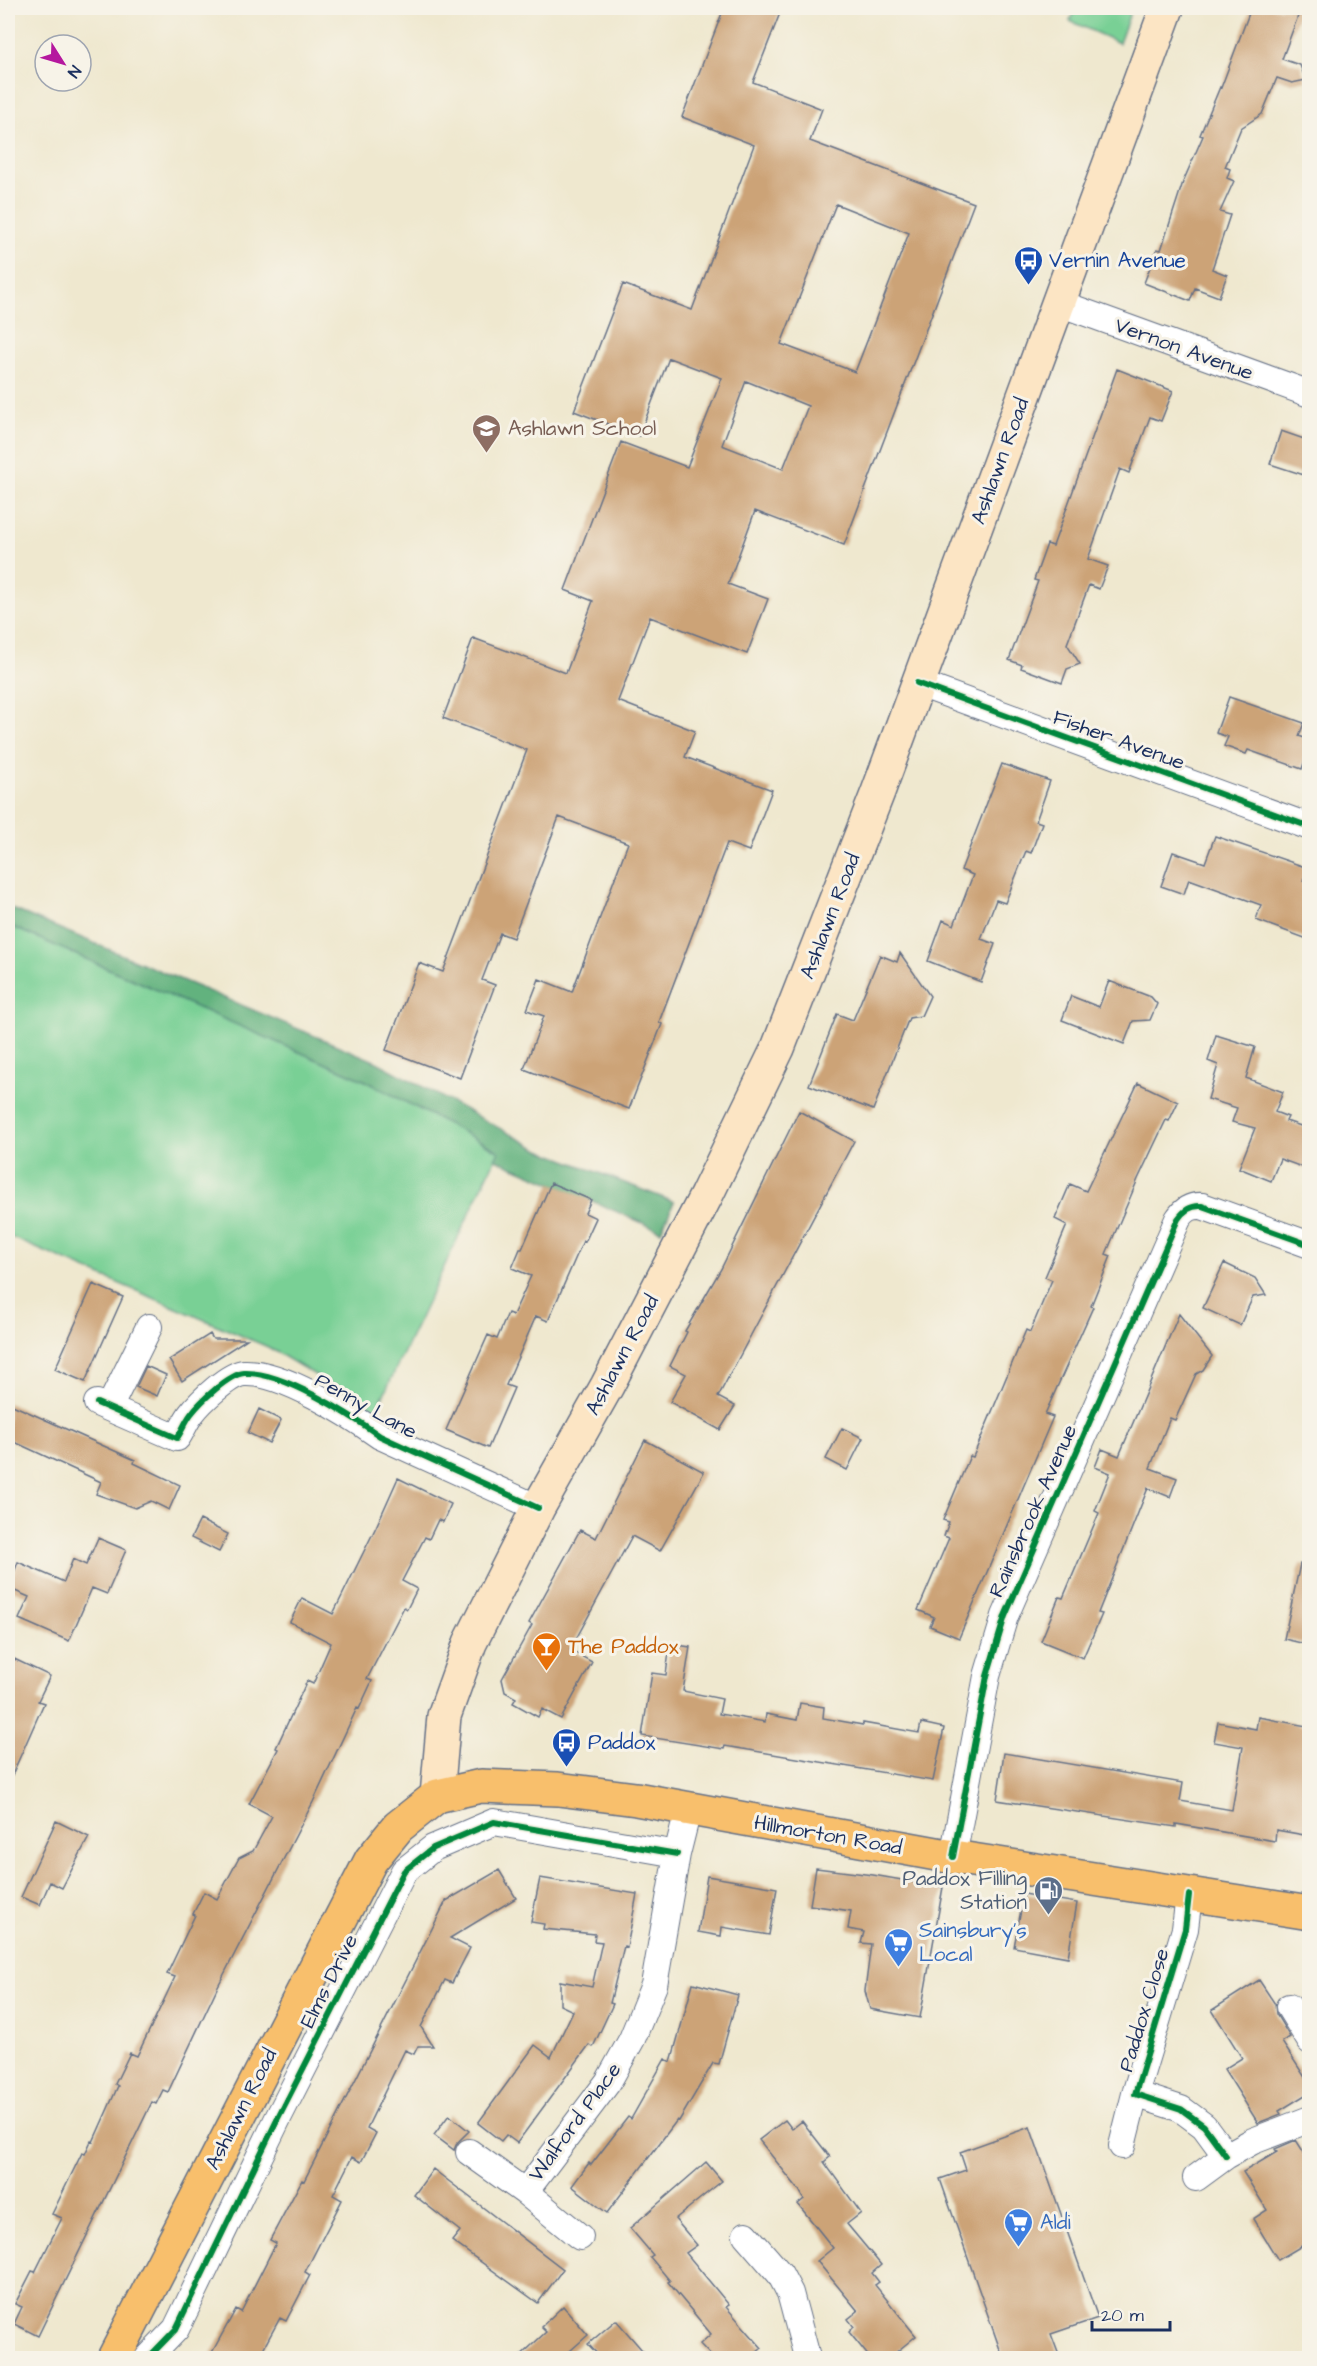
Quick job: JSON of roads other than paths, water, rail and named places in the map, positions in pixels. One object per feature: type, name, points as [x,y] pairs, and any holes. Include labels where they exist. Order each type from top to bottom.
[{"type":"highway","name":"Hillmorton Road","points":[[371,1860],[398,1827],[437,1796],[481,1786],[558,1789],[636,1799],[953,1857],[1310,1913]]},
{"type":"highway","name":"Ashlawn Road","points":[[114,2358],[371,1860]]},
{"type":"main road","name":"Ashlawn Road","points":[[437,1796],[444,1716],[470,1643],[538,1508],[607,1386],[686,1235],[778,1048],[878,792],[1167,8]]},
{"type":"street","name":"Vernon Avenue","points":[[1059,303],[1310,394]]},
{"type":"street","name":"Fisher Avenue","points":[[917,683],[1310,827]]},
{"type":"street","name":"Rainsbrook Avenue","points":[[953,1857],[987,1676],[1005,1616],[1178,1219],[1187,1209],[1202,1206],[1310,1245]]},
{"type":"street","name":"Penny Lane","points":[[149,1326],[103,1406],[177,1438],[191,1414],[228,1379],[243,1373],[264,1375],[296,1387],[357,1420],[380,1436],[538,1508]]},
{"type":"street","name":"Walford Place","points":[[525,2192],[608,2082],[632,2039],[654,1985],[687,1810]]},
{"type":"street","name":"Elms Drive","points":[[148,2358],[176,2329],[277,2120],[404,1872],[433,1848],[494,1822],[677,1854]]},
{"type":"street","name":"Paddox Close","points":[[1190,1895],[1185,1929],[1136,2094],[1181,2109],[1204,2126],[1226,2156]]},
{"type":"street","points":[[1289,2007],[1310,2041]]},
{"type":"street","points":[[1122,2146],[1136,2094]]},
{"type":"street","points":[[1196,2178],[1226,2156],[1253,2141],[1309,2122]]},
{"type":"street","name":"Walford Place","points":[[469,2152],[525,2192],[580,2237]]},
{"type":"street","points":[[746,2235],[780,2274],[790,2293],[806,2353],[805,2358]]},
{"type":"place","name":"Vernin Avenue","points":[[1028,286]]},
{"type":"place","name":"Ashlawn School","points":[[487,454]]},
{"type":"place","name":"The Paddox","points":[[547,1672]]},
{"type":"place","name":"Paddox","points":[[567,1768]]},
{"type":"place","name":"Paddox Filling Station","points":[[1048,1916]]},
{"type":"place","name":"Sainsbury's Local","points":[[898,1968]]},
{"type":"place","name":"Aldi","points":[[1019,2248]]}]
